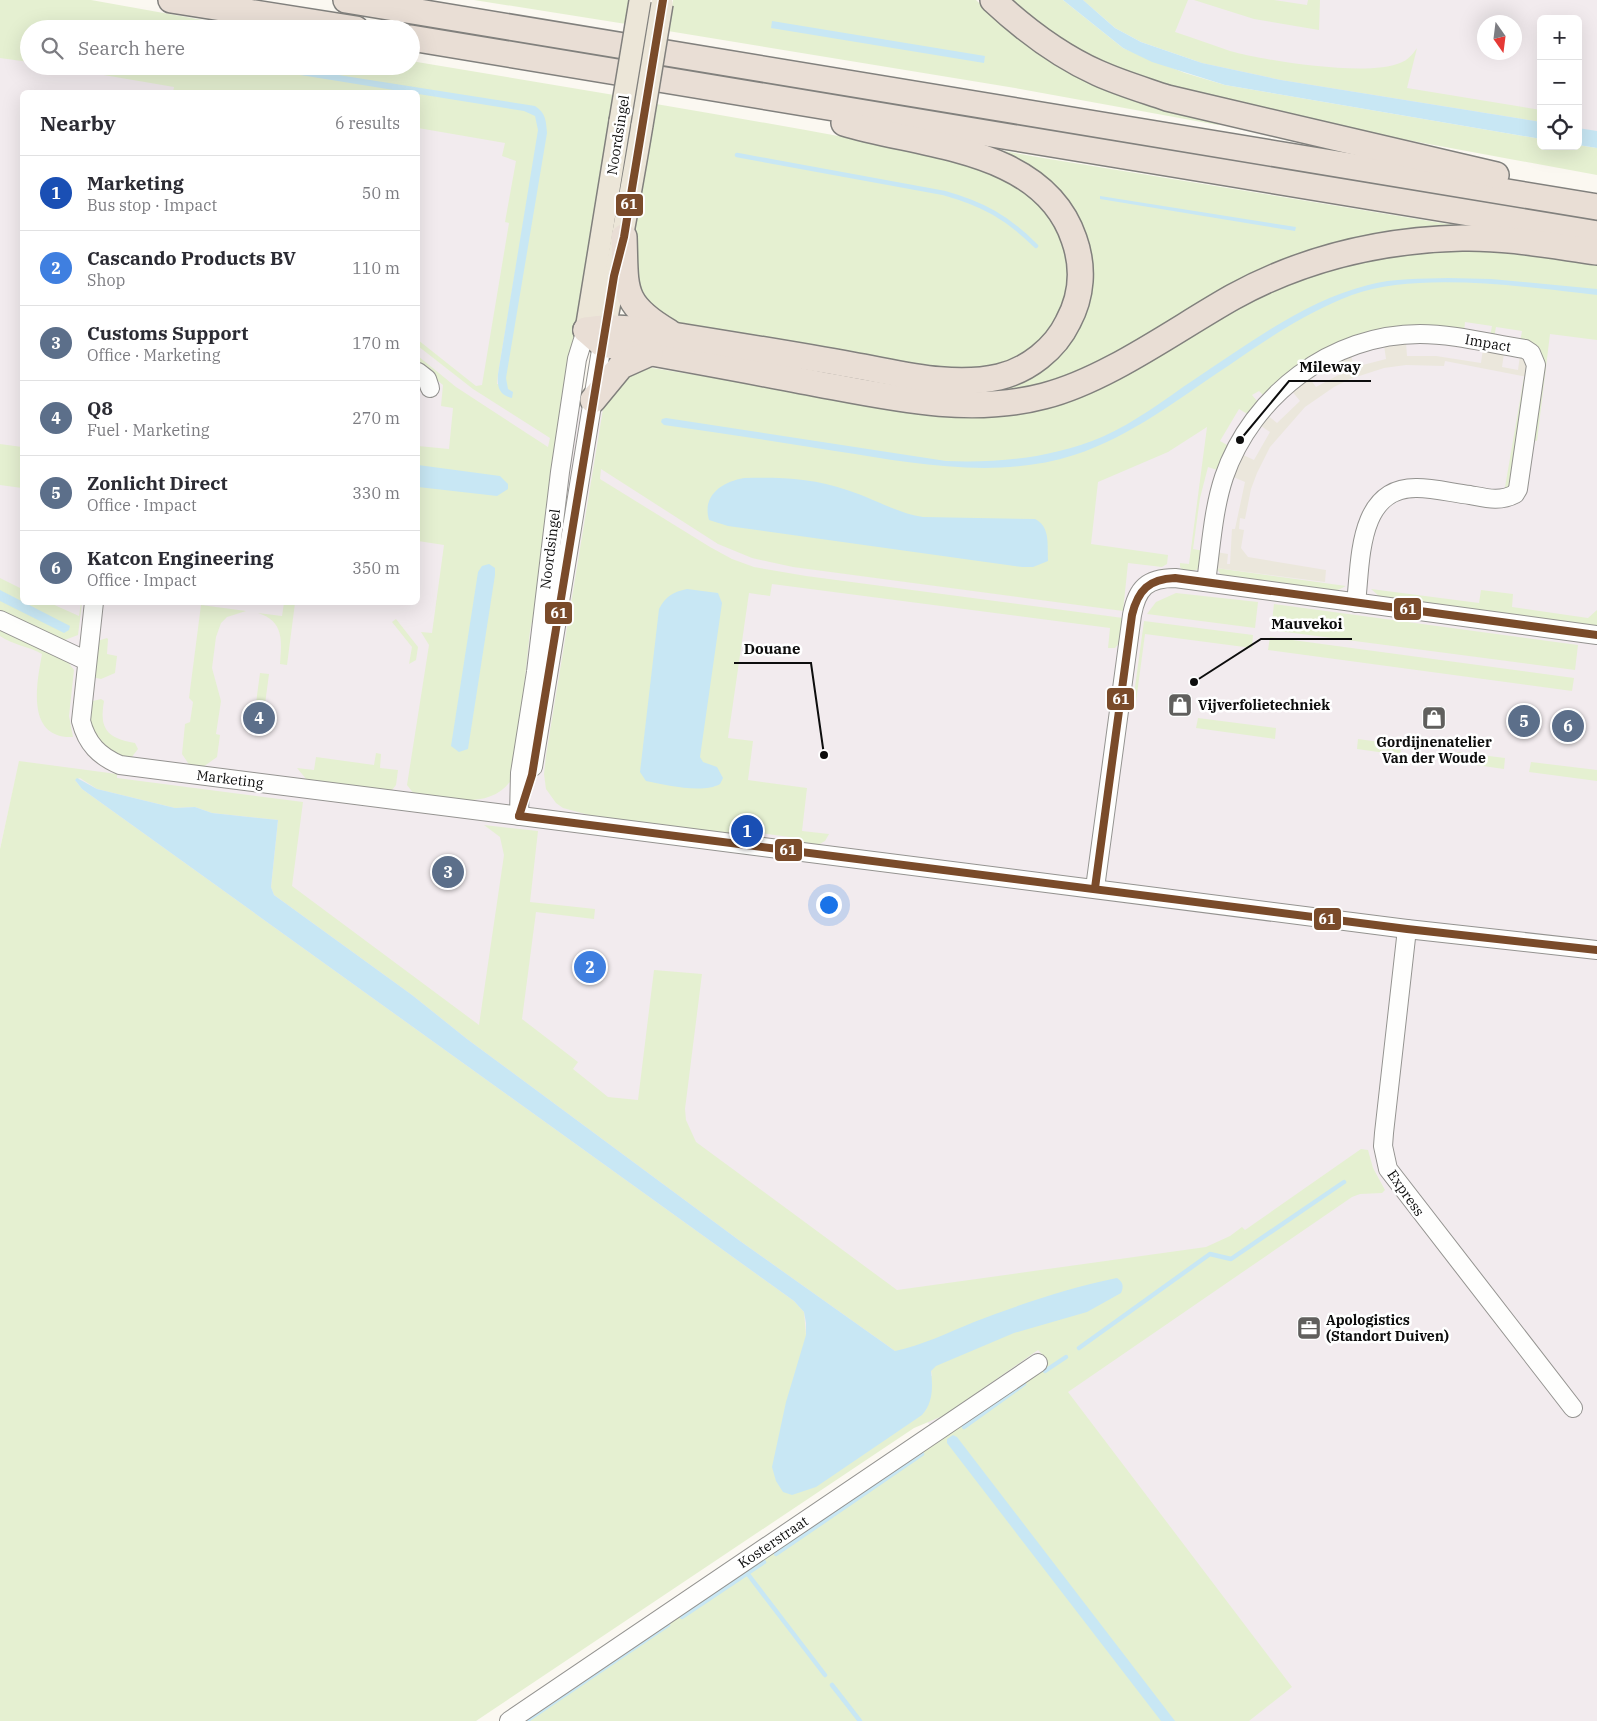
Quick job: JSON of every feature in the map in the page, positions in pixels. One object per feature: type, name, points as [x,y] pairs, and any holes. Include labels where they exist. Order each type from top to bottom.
[{"type":"highway","points":[[171,0],[299,20]]},
{"type":"highway","points":[[346,0],[1597,207]]},
{"type":"highway","points":[[993,0],[1028,30],[1097,72],[1167,98],[1597,198]]},
{"type":"highway","points":[[420,39],[1597,234]]},
{"type":"highway","points":[[598,341],[675,335],[926,378],[972,380],[999,377],[1040,357],[1053,346],[1066,328],[1080,293],[1079,252],[1072,232],[1057,207],[1035,184],[1000,164],[971,154],[865,130],[740,92]]},
{"type":"highway","points":[[624,237],[626,285],[633,304],[650,320],[675,335]]},
{"type":"highway","points":[[598,341],[650,353],[870,393],[958,405],[1004,404],[1044,396],[1073,387],[1100,374],[1235,296],[1296,267],[1346,252],[1399,243],[1464,238],[1518,241],[1597,252]]},
{"type":"highway","points":[[593,400],[621,366],[650,353]]},
{"type":"main road","name":"Noordsingel","points":[[598,341],[620,121],[640,0]]},
{"type":"main road","name":"Noordsingel","points":[[598,341],[624,237],[662,2]]},
{"type":"street","name":"Impact","points":[[1206,582],[1216,510],[1224,478],[1236,446],[1264,406],[1290,381],[1342,350],[1394,336],[1420,334],[1526,349],[1531,353],[1536,365],[1518,489],[1514,494],[1497,499],[1417,488],[1393,494],[1381,502],[1374,510],[1365,528],[1356,603]]},
{"type":"street","name":"Noordsingel","points":[[519,816],[520,773],[536,672],[560,472],[577,359],[598,341]]},
{"type":"street","name":"Noordsingel","points":[[519,816],[532,775],[593,400],[598,341]]},
{"type":"street","points":[[420,374],[427,379],[430,388]]},
{"type":"street","points":[[1095,888],[1134,603],[1143,588],[1161,578],[1206,582],[1597,635]]},
{"type":"street","name":"Marketing","points":[[94,605],[81,713],[87,738],[100,754],[120,765],[519,816]]},
{"type":"street","points":[[0,620],[87,661]]},
{"type":"street","points":[[519,816],[1407,929],[1597,950]]},
{"type":"street","name":"Express","points":[[1407,929],[1384,1140],[1388,1169],[1573,1408]]},
{"type":"street","name":"Kosterstraat","points":[[509,1721],[1038,1362]]},
{"type":"shaded area","points":[[1075,0],[1597,0],[1597,141],[1582,138],[1582,15],[1537,15],[1537,130],[1234,80]]},
{"type":"shaded area","points":[[0,13],[20,24],[20,75],[346,75],[534,109],[506,394],[913,460],[1220,367],[1597,291],[1597,1721],[1159,1721],[922,1415],[16,777],[0,849]]},
{"type":"shaded area","points":[[1406,342],[1407,356],[1436,356],[1481,363],[1483,349],[1504,353],[1502,367],[1518,370],[1520,355],[1528,361],[1527,377],[1445,361],[1444,366],[1406,365],[1384,368],[1350,379],[1334,387],[1305,407],[1270,447],[1257,473],[1251,489],[1245,519],[1240,518],[1239,529],[1244,530],[1241,548],[1248,557],[1326,570],[1325,582],[1216,568],[1216,552],[1228,554],[1227,564],[1230,564],[1232,529],[1235,529],[1245,482],[1231,476],[1241,454],[1254,460],[1270,432],[1258,424],[1266,414],[1277,423],[1300,401],[1291,390],[1308,376],[1316,387],[1344,372],[1338,359],[1350,354],[1355,367],[1386,359],[1384,345]]},
{"type":"green space","points":[[0,0],[91,0],[203,20],[20,20],[20,61],[0,58]]},
{"type":"green space","points":[[474,0],[630,0],[626,24]]},
{"type":"green space","points":[[673,0],[976,0],[1005,28],[1055,63],[1220,122],[1218,125],[1015,88],[668,31]]},
{"type":"green space","points":[[1004,0],[1063,0],[1123,48],[1185,73],[1225,85],[1537,138],[1537,150],[1582,150],[1582,146],[1597,148],[1597,175],[1353,130],[1213,101],[1098,64]]},
{"type":"green space","points":[[1083,0],[1188,0],[1175,32],[1230,51],[1291,63],[1341,68],[1385,67],[1400,63],[1412,55],[1417,48],[1407,88],[1537,109],[1537,121],[1281,80],[1202,63],[1141,42],[1115,28]]},
{"type":"green space","points":[[1194,0],[1274,0],[1307,5],[1308,0],[1320,0],[1319,30],[1254,19]]},
{"type":"green space","points":[[420,63],[614,95],[542,575],[530,631],[515,774],[506,786],[495,794],[483,799],[456,800],[414,794],[407,785],[429,645],[421,632],[432,633],[444,545],[420,541],[420,446],[449,449],[453,408],[441,406],[443,385],[420,366],[420,358],[456,387],[548,447],[550,438],[473,389],[420,348],[420,342],[476,386],[482,385],[509,223],[505,222],[516,161],[502,156],[505,143],[420,128],[420,90],[173,90],[174,87],[104,75],[420,75]],"holes":[[[536,148],[500,384],[497,384],[498,374]]]},
{"type":"green space","points":[[656,104],[916,151],[960,163],[1002,179],[1027,193],[1046,214],[1062,238],[1067,256],[1069,277],[1063,308],[1047,334],[1023,354],[994,366],[961,370],[925,367],[676,324],[651,313],[631,274],[636,219]]},
{"type":"green space","points":[[965,144],[1559,242],[1396,238],[1144,343],[1052,385],[991,393],[953,386],[1061,347],[1080,234]]},
{"type":"green space","points":[[1439,250],[1494,252],[1597,263],[1597,340],[1550,334],[1537,441],[1532,440],[1541,367],[1520,342],[1522,331],[1496,327],[1494,338],[1490,337],[1492,326],[1465,322],[1464,333],[1395,330],[1264,396],[1259,391],[1252,395],[1258,402],[1249,415],[1239,409],[1220,441],[1229,446],[1220,471],[1208,467],[1200,498],[1193,549],[1204,551],[1199,569],[1192,571],[1183,570],[1180,567],[1180,563],[1189,564],[1207,427],[1168,452],[1098,482],[1091,544],[1168,555],[1167,564],[1162,567],[1128,563],[1123,611],[793,567],[752,558],[718,544],[601,469],[600,479],[710,547],[732,559],[754,567],[806,576],[1123,618],[1120,642],[1115,648],[1108,648],[1110,628],[772,584],[770,596],[749,593],[728,738],[753,741],[748,780],[807,788],[802,831],[829,834],[825,841],[818,845],[788,841],[789,837],[731,829],[730,834],[589,815],[563,808],[556,803],[546,789],[544,774],[546,755],[603,409],[610,391],[640,366],[944,415],[1005,416],[1055,406],[1078,397],[1210,322],[1285,284],[1370,258]]},
{"type":"green space","points":[[1524,377],[1527,377],[1511,485],[1504,493]]},
{"type":"green space","points":[[0,444],[20,447],[20,488],[0,485]]},
{"type":"green space","points":[[1216,568],[1346,586],[1336,591],[1222,576]]},
{"type":"green space","points":[[0,578],[20,588],[20,605],[54,605],[79,616],[82,605],[78,635],[62,641],[0,614]]},
{"type":"green space","points":[[1371,589],[1479,603],[1481,590],[1513,594],[1512,607],[1588,618],[1597,610],[1597,626],[1380,597]]},
{"type":"green space","points":[[1176,593],[1258,602],[1255,628],[1147,614],[1156,602]]},
{"type":"green space","points":[[1274,604],[1578,645],[1575,670],[1271,630]]},
{"type":"green space","points":[[201,605],[246,611],[227,617],[221,623],[216,637],[212,668],[221,701],[216,734],[220,735],[217,757],[203,767],[190,766],[182,754],[185,724],[190,722],[193,702],[189,698]]},
{"type":"green space","points":[[284,605],[295,605],[287,665],[280,664],[281,640],[277,627],[273,621],[258,613],[282,616]]},
{"type":"green space","points":[[396,619],[418,647],[416,660],[409,664],[412,647],[392,622]]},
{"type":"green space","points":[[1144,621],[1253,635],[1252,648],[1145,634],[1135,709],[1132,709]]},
{"type":"green space","points":[[0,624],[65,658],[74,670],[69,716],[73,737],[58,735],[47,729],[41,719],[37,693],[42,654],[0,636]]},
{"type":"green space","points":[[1270,637],[1574,678],[1572,691],[1268,650]]},
{"type":"green space","points":[[107,638],[107,654],[117,656],[115,673],[101,679],[92,677],[97,641]]},
{"type":"green space","points":[[260,673],[269,674],[265,704],[256,703]]},
{"type":"green space","points":[[101,699],[104,701],[103,719],[107,731],[125,741],[135,743],[138,749],[131,758],[111,752],[100,744],[92,733],[89,723],[89,702]]},
{"type":"green space","points":[[1198,718],[1276,728],[1275,739],[1196,728]]},
{"type":"green space","points":[[1358,739],[1402,745],[1400,755],[1357,749]]},
{"type":"green space","points":[[1457,752],[1505,758],[1504,769],[1455,762]]},
{"type":"green space","points":[[376,753],[381,754],[380,768],[398,770],[396,785],[392,790],[307,780],[297,768],[314,770],[316,757],[374,765]]},
{"type":"green space","points":[[19,761],[117,774],[117,778],[303,802],[292,886],[479,1025],[504,855],[500,837],[484,825],[538,831],[530,902],[595,909],[594,919],[536,912],[522,1019],[578,1062],[573,1069],[608,1097],[638,1100],[654,970],[702,974],[685,1109],[686,1120],[696,1142],[897,1290],[1206,1247],[1230,1236],[1242,1227],[1245,1230],[1361,1149],[1368,1150],[1373,1168],[1385,1190],[1382,1193],[1360,1194],[1352,1197],[1068,1392],[1292,1687],[1249,1721],[512,1721],[1047,1359],[1038,1350],[945,1415],[914,1428],[476,1721],[0,1721],[0,849]],"holes":[[[80,778],[97,789],[175,808],[195,807],[212,813],[278,820],[271,887],[274,895],[412,995],[467,1039],[740,1241],[895,1351],[930,1365],[932,1376],[806,1335],[804,1312],[794,1301],[82,789],[75,780]]]},
{"type":"green space","points":[[1531,762],[1597,770],[1597,781],[1529,772]]},
{"type":"water","points":[[1063,0],[1083,0],[1115,28],[1141,42],[1202,63],[1281,80],[1537,121],[1537,138],[1225,85],[1152,62],[1123,48]]},
{"type":"water","points":[[772,21],[985,56],[984,63],[771,28]]},
{"type":"water","points":[[301,75],[338,75],[535,106],[541,111],[546,121],[547,133],[506,378],[508,389],[513,392],[512,398],[504,395],[500,390],[498,374],[538,130],[535,116],[524,111],[420,94],[420,90],[394,90]]},
{"type":"water","points":[[1582,129],[1597,131],[1597,148],[1582,146]]},
{"type":"water","points":[[1100,196],[1296,227],[1295,231],[1100,199]]},
{"type":"water","points":[[1448,278],[1491,279],[1597,289],[1597,295],[1506,285],[1440,282],[1379,288],[1352,295],[1319,309],[1288,327],[1154,416],[1115,438],[1074,455],[1015,467],[955,467],[925,464],[664,425],[661,422],[662,419],[666,418],[946,461],[986,461],[1025,458],[1083,444],[1127,424],[1278,324],[1322,301],[1368,285],[1388,281]]},
{"type":"water","points":[[420,465],[500,476],[508,484],[508,489],[497,496],[420,487]]},
{"type":"water","points":[[744,478],[783,478],[821,483],[857,493],[894,509],[923,517],[1035,519],[1040,522],[1046,532],[1048,561],[1033,567],[1022,567],[728,526],[709,520],[708,503],[716,491],[721,486]]},
{"type":"water","points":[[489,564],[495,568],[495,575],[468,749],[459,752],[451,746],[478,572],[482,566]]},
{"type":"water","points":[[687,589],[718,593],[722,603],[700,757],[703,762],[717,767],[723,778],[720,784],[704,788],[684,788],[646,781],[640,772],[659,609],[670,595]]},
{"type":"water","points":[[0,590],[20,600],[20,605],[29,605],[70,626],[69,630],[64,633],[0,601]]},
{"type":"water","points":[[77,778],[97,789],[175,808],[195,807],[212,813],[278,820],[271,887],[274,895],[412,995],[467,1039],[740,1241],[895,1351],[925,1342],[1009,1309],[1081,1287],[1117,1278],[1122,1284],[1121,1293],[1087,1312],[1014,1333],[936,1366],[931,1371],[932,1389],[930,1400],[922,1415],[816,1487],[792,1495],[783,1492],[776,1481],[772,1467],[786,1402],[806,1335],[804,1312],[794,1301],[82,789],[75,780]]},
{"type":"water","points":[[953,1435],[957,1437],[1175,1721],[1161,1721],[947,1443],[947,1439]]},
{"type":"waterway","points":[[737,155],[958,197],[983,207],[1004,219],[1036,246]]},
{"type":"waterway","points":[[1079,1348],[1210,1254],[1231,1259],[1344,1182]]},
{"type":"waterway","points":[[1045,1371],[1066,1357]]},
{"type":"waterway","points":[[964,1427],[1024,1384]]},
{"type":"waterway","points":[[776,1554],[922,1454]]},
{"type":"waterway","points":[[682,1617],[764,1562]]},
{"type":"waterway","points":[[747,1573],[825,1675]]},
{"type":"waterway","points":[[526,1721],[668,1625]]},
{"type":"waterway","points":[[832,1685],[860,1721]]},
{"type":"transit line","name":"61","points":[[519,816],[532,775],[614,276],[624,237],[663,0]]},
{"type":"transit line","name":"61","points":[[1095,888],[1132,615],[1141,593],[1152,584],[1175,578],[1597,635]]},
{"type":"transit line","name":"61","points":[[519,816],[1407,929],[1597,950]]},
{"type":"place","name":"Mileway","points":[[1240,440]]},
{"type":"place","name":"Mauvekoi","points":[[1194,682]]},
{"type":"place","name":"Vijverfolietechniek","points":[[1180,705]]},
{"type":"place","name":"Q8","points":[[259,718]]},
{"type":"place","name":"Gordijnenatelier Van der Woude","points":[[1434,718]]},
{"type":"place","name":"Zonlicht Direct","points":[[1524,721]]},
{"type":"place","name":"Katcon Engineering","points":[[1568,726]]},
{"type":"place","name":"Douane","points":[[824,755]]},
{"type":"place","name":"Marketing","points":[[747,831]]},
{"type":"place","name":"Customs Support","points":[[448,872]]},
{"type":"place","name":"Cascando Products BV","points":[[590,967]]},
{"type":"place","name":"Apologistics (Standort Duiven)","points":[[1309,1328]]}]
